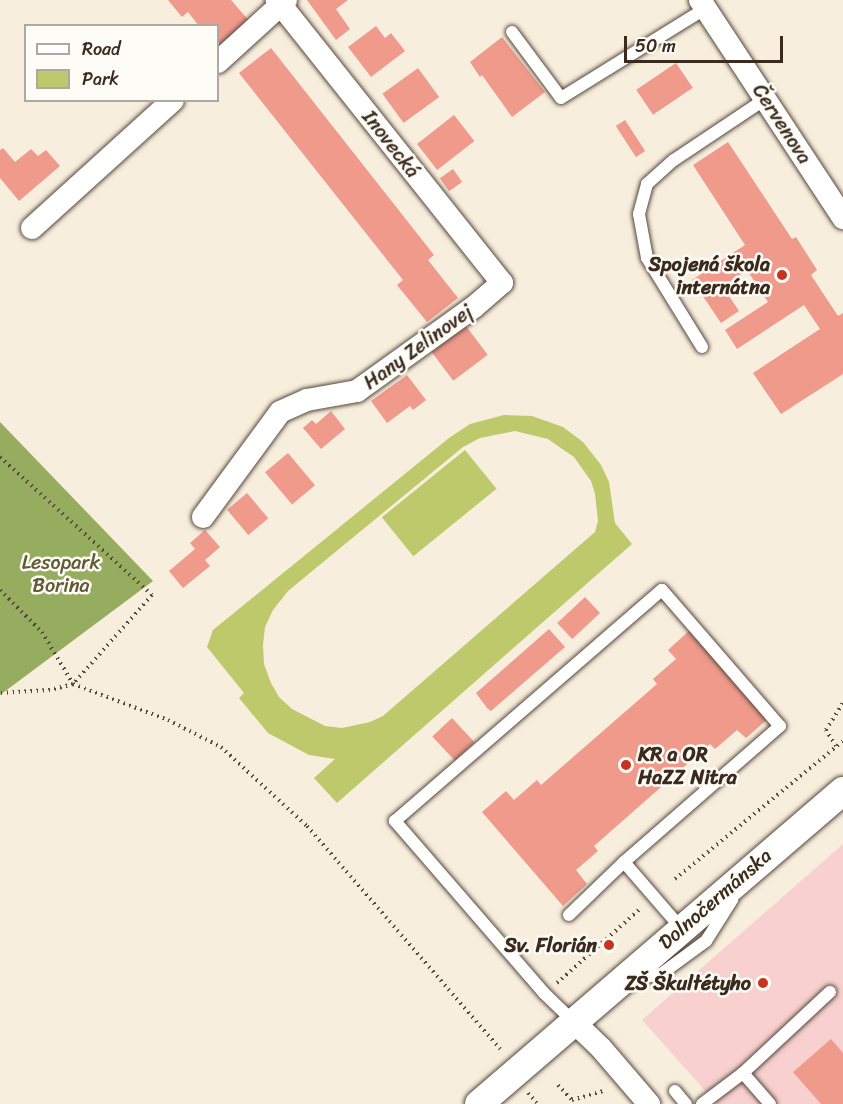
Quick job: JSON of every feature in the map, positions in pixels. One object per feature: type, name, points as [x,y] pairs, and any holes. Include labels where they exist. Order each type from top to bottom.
[{"type":"street","name":"Inovecká","points":[[219,61],[281,2],[502,283]]},
{"type":"street","name":"Červenova","points":[[703,4],[767,98],[843,218]]},
{"type":"street","points":[[32,228],[171,102]]},
{"type":"street","name":"Hany Zelinovej","points":[[203,517],[280,412],[307,400],[357,391],[474,307],[502,283]]},
{"type":"street","name":"Dolnočermánska","points":[[479,1104],[843,791]]},
{"type":"street","points":[[574,1022],[601,1048],[649,1104]]},
{"type":"lane","points":[[512,32],[561,98],[703,4]]},
{"type":"lane","points":[[702,347],[647,258],[639,214],[647,184],[674,160],[767,98]]},
{"type":"lane","points":[[569,915],[624,862],[780,726],[662,590],[395,821],[544,993],[574,1022]]},
{"type":"lane","points":[[624,862],[681,928]]},
{"type":"lane","points":[[620,981],[661,974],[706,941],[752,867]]},
{"type":"lane","points":[[702,1104],[743,1073],[830,992]]},
{"type":"lane","points":[[743,1073],[770,1104]]},
{"type":"lane","points":[[675,1090],[686,1104]]},
{"type":"path","points":[[0,457],[152,595],[73,684],[50,690],[0,693]]},
{"type":"path","points":[[0,590],[42,632],[73,684],[168,720],[221,747],[307,826],[500,1048]]},
{"type":"path","points":[[836,746],[826,730],[843,703]]},
{"type":"path","points":[[675,879],[843,741]]},
{"type":"path","points":[[549,988],[639,910]]},
{"type":"path","points":[[558,1085],[572,1100],[603,1091]]},
{"type":"path","points":[[527,1092],[537,1103]]},
{"type":"shaded area","name":"ZŠ Škultétyho","points":[[843,844],[843,1104],[717,1104],[642,1020]]},
{"type":"green space","points":[[504,415],[532,416],[563,427],[583,442],[601,465],[609,482],[615,523],[632,544],[337,803],[314,778],[335,759],[309,755],[268,733],[239,698],[244,693],[207,647],[213,630],[449,438],[470,424]],"holes":[[[515,431],[548,439],[574,457],[591,481],[598,521],[595,532],[383,716],[370,722],[342,728],[325,726],[292,709],[279,697],[264,664],[263,645],[265,627],[273,610],[288,591],[463,447],[480,438]]]},
{"type":"green space","name":"Lesopark Borina","points":[[0,422],[153,581],[0,695]]},
{"type":"green space","points":[[465,450],[496,489],[413,556],[382,517]]},
{"type":"building","points":[[168,0],[231,0],[251,23],[220,50],[219,24],[197,24],[188,12],[182,17]]},
{"type":"building","points":[[307,0],[348,0],[336,9],[350,29],[336,40]]},
{"type":"building","points":[[376,26],[385,38],[391,33],[405,51],[371,77],[348,47]]},
{"type":"building","points":[[502,37],[545,92],[512,117],[470,62]]},
{"type":"building","points":[[271,48],[434,255],[428,260],[458,298],[427,322],[397,285],[403,280],[239,73]]},
{"type":"building","points":[[676,63],[693,88],[653,115],[636,90]]},
{"type":"building","points":[[418,68],[439,97],[404,123],[382,94]]},
{"type":"building","points":[[454,115],[474,141],[437,170],[417,144]]},
{"type":"building","points":[[625,120],[645,151],[636,157],[616,126]]},
{"type":"building","points":[[728,142],[792,239],[796,237],[817,270],[811,275],[838,316],[843,313],[843,374],[781,414],[753,373],[820,329],[804,305],[737,349],[725,330],[768,302],[747,270],[723,287],[739,311],[721,323],[692,280],[745,245],[693,165]]},
{"type":"building","points":[[3,148],[15,162],[31,149],[38,156],[46,150],[60,166],[19,201],[0,178],[0,150]]},
{"type":"building","points":[[453,169],[462,182],[449,191],[440,178]]},
{"type":"building","points":[[466,326],[488,355],[453,381],[432,352]]},
{"type":"building","points":[[407,375],[426,400],[413,410],[410,406],[387,423],[371,401]]},
{"type":"building","points":[[331,411],[345,429],[321,449],[303,428],[312,420],[316,424]]},
{"type":"building","points":[[288,453],[315,485],[292,504],[265,472]]},
{"type":"building","points":[[247,493],[268,518],[248,535],[227,510]]},
{"type":"building","points":[[205,530],[220,547],[205,560],[210,566],[183,588],[169,571],[195,549],[190,543]]},
{"type":"building","points":[[585,597],[600,613],[572,639],[557,623]]},
{"type":"building","name":"KR a OR HaZZ Nitra","points":[[692,628],[770,717],[746,738],[737,730],[715,749],[710,744],[594,846],[598,851],[576,870],[587,884],[563,906],[482,812],[506,791],[514,800],[537,780],[541,785],[657,684],[653,679],[676,659],[668,650]]},
{"type":"building","points":[[549,629],[565,647],[491,711],[476,693]]},
{"type":"building","points":[[452,718],[475,742],[455,761],[432,736]]},
{"type":"building","points":[[831,1039],[843,1053],[843,1104],[821,1104],[793,1072]]},
{"type":"place","name":"Spojená škola internátna","points":[[782,275]]},
{"type":"place","name":"KR a OR HaZZ Nitra","points":[[626,765]]},
{"type":"place","name":"Sv. Florián","points":[[609,945]]},
{"type":"place","name":"ZŠ Škultétyho","points":[[763,983]]}]
